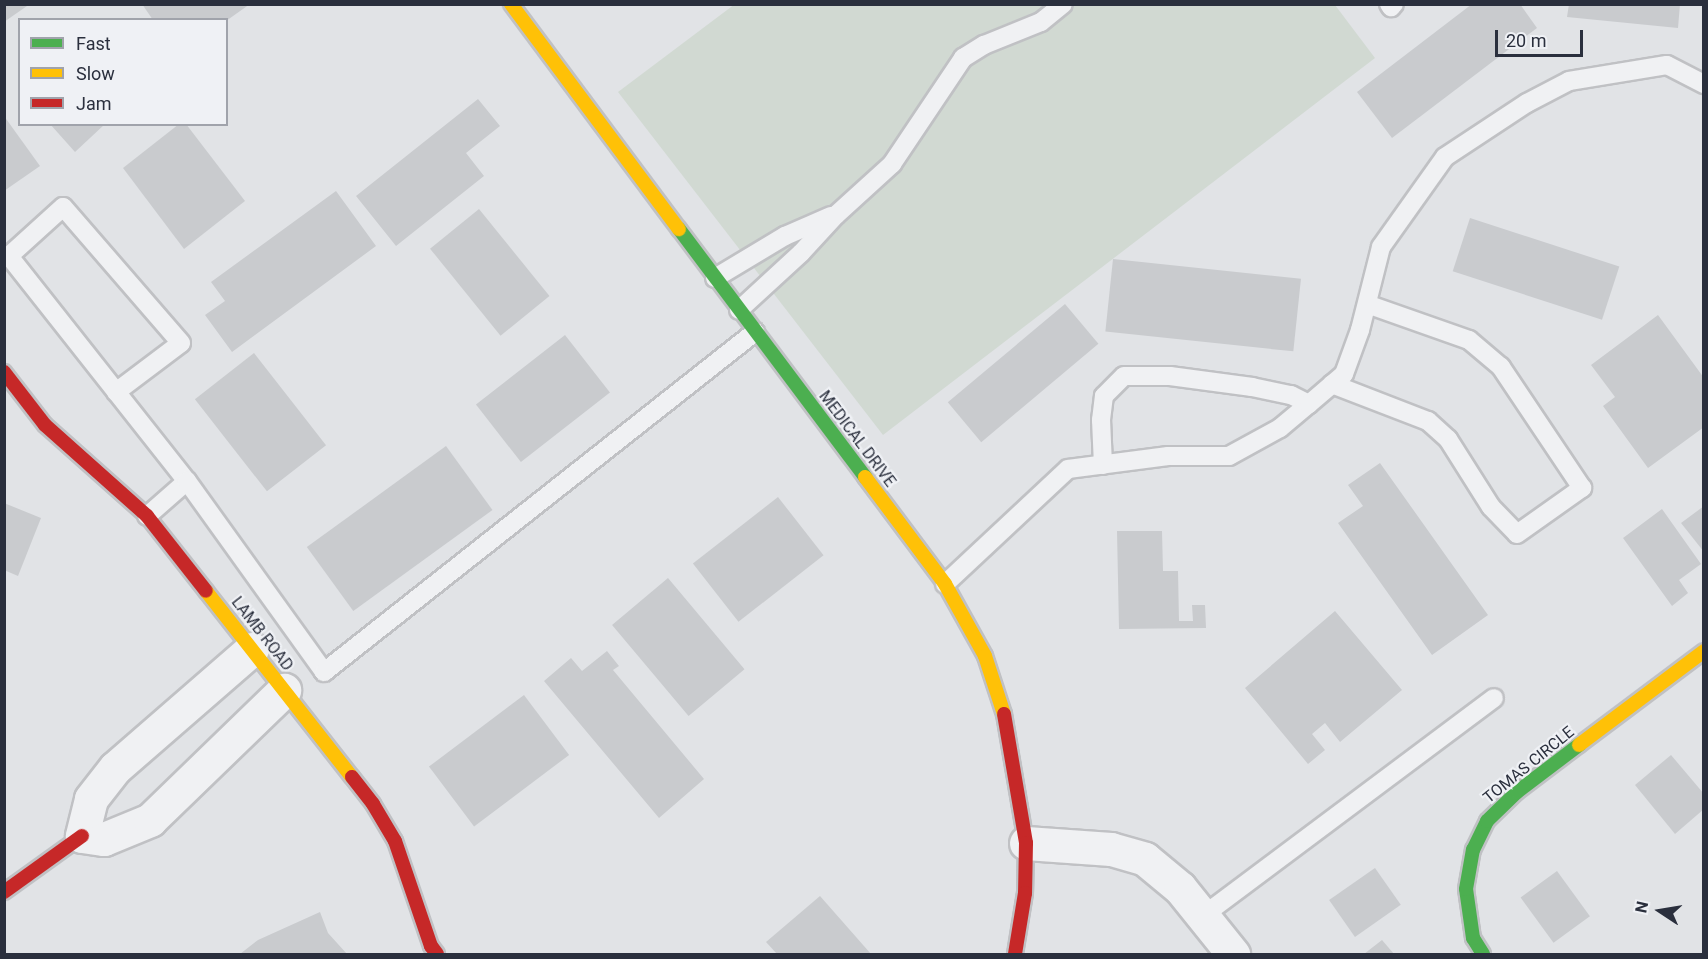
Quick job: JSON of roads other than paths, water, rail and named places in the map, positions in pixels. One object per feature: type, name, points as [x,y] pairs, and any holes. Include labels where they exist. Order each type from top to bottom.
[{"type":"street","name":"MEDICAL DRIVE","points":[[515,10],[945,584],[985,656],[1006,719],[1026,843],[1025,893],[1015,954]]},
{"type":"street","name":"LAMB ROAD","points":[[4,372],[45,425],[147,516],[373,804],[395,841],[431,946],[437,954]]},
{"type":"street","points":[[4,892],[82,836],[91,799],[115,768],[252,648]]},
{"type":"street","name":"TOMAS CIRCLE","points":[[1482,954],[1473,938],[1466,889],[1473,850],[1487,821],[1517,792],[1704,651]]},
{"type":"street","points":[[82,836],[105,839],[150,820],[284,690]]},
{"type":"street","points":[[1026,843],[1111,849],[1145,860],[1180,888],[1204,915],[1233,954]]},
{"type":"lane","points":[[515,10],[538,4]]},
{"type":"lane","points":[[739,310],[892,164],[963,58],[984,45],[1041,22],[1064,4]]},
{"type":"lane","points":[[945,584],[1068,469],[1168,456],[1229,456],[1280,428],[1309,404],[1344,374],[1367,304],[1381,247],[1445,157],[1509,115],[1569,81],[1667,65],[1704,84]]},
{"type":"lane","points":[[116,392],[181,344],[63,207],[9,256],[116,392],[187,481],[324,672],[755,332]]},
{"type":"lane","points":[[715,278],[785,236],[836,215]]},
{"type":"lane","points":[[1332,384],[1428,421],[1448,439],[1491,507],[1517,534],[1582,488],[1501,368],[1469,340],[1367,304]]},
{"type":"lane","points":[[1103,465],[1101,420],[1104,396],[1124,376],[1170,376],[1252,387],[1292,395],[1309,404]]},
{"type":"lane","points":[[147,516],[187,481]]},
{"type":"lane","points":[[1204,915],[1494,698]]}]
